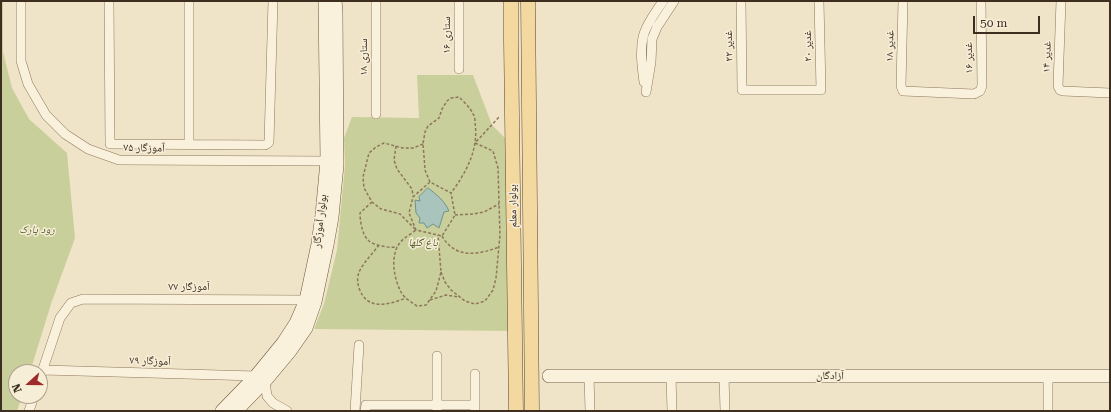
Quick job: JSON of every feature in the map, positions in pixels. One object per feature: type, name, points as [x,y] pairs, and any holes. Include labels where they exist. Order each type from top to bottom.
[{"type":"main road","name":"بولوار آموزگار","points":[[236,411],[260,378],[296,323],[306,300],[318,244],[327,161],[325,1]]},
{"type":"main road","name":"بولوار آموزگار","points":[[222,411],[290,350],[306,328],[315,302],[332,217],[337,165],[335,1]]},
{"type":"main road","name":"بولوار معلم","points":[[511,1],[516,411]]},
{"type":"main road","name":"بولوار معلم","points":[[528,1],[532,411]]},
{"type":"main road","points":[[532,363],[549,376],[532,388]]},
{"type":"main road","name":"آزادگان","points":[[549,376],[1110,376]]},
{"type":"street","name":"آموزگار ۷۵","points":[[21,1],[21,62],[28,84],[46,115],[65,134],[88,149],[119,160],[327,161]]},
{"type":"street","points":[[109,1],[110,144],[265,145],[269,142],[273,1]]},
{"type":"street","points":[[188,144],[190,1]]},
{"type":"street","name":"ستاری ۱۸","points":[[376,1],[376,114]]},
{"type":"street","name":"ستاری ۱۶","points":[[459,1],[459,69]]},
{"type":"street","points":[[663,1],[649,22],[643,37],[641,61],[646,92],[651,62],[652,39],[674,1]]},
{"type":"street","name":"غدیر ۲۲","points":[[741,1],[742,90],[821,90]]},
{"type":"street","name":"غدیر ۲۰","points":[[819,1],[821,90]]},
{"type":"street","name":"غدیر ۱۸","points":[[903,1],[903,91],[974,94],[980,91]]},
{"type":"street","name":"غدیر ۱۶","points":[[980,91],[982,86],[981,1]]},
{"type":"street","name":"غدیر ۱۴","points":[[1060,1],[1058,86],[1060,90],[1110,93]]},
{"type":"street","name":"۷۷ آموزگار","points":[[44,364],[60,318],[71,303],[83,299],[306,300]]},
{"type":"street","points":[[355,411],[358,345]]},
{"type":"street","points":[[437,356],[437,408]]},
{"type":"street","name":"۷۹ آموزگار","points":[[48,374],[260,378]]},
{"type":"street","points":[[366,411],[366,405],[475,408],[475,374]]},
{"type":"street","points":[[588,376],[590,411]]},
{"type":"street","points":[[671,376],[672,411]]},
{"type":"street","points":[[724,376],[725,411]]},
{"type":"street","points":[[1048,376],[1048,411]]},
{"type":"street","points":[[260,378],[267,396],[273,403],[287,411]]},
{"type":"path","points":[[442,236],[455,215],[451,193],[462,178],[470,160],[475,143],[476,128],[474,114],[466,103],[459,97],[451,98],[447,101],[439,118],[428,126],[425,132],[423,144],[425,170],[430,182],[451,193]]},
{"type":"path","points":[[475,143],[512,104]]},
{"type":"path","points":[[423,144],[413,148],[404,148],[384,143],[376,146],[369,154],[363,177],[364,188],[372,202],[381,209],[400,214],[416,230],[442,236],[446,243],[457,252],[478,253],[499,247]]},
{"type":"path","points":[[438,235],[441,272],[445,282],[464,302],[476,304],[485,301],[493,290],[496,278],[499,247],[498,168],[493,151],[475,143]]},
{"type":"path","points":[[396,146],[394,160],[397,168],[412,189],[413,197],[409,213],[416,230]]},
{"type":"path","points":[[413,197],[430,182]]},
{"type":"path","points":[[372,202],[360,213],[360,221],[366,237],[369,241],[379,245],[392,248],[398,247]]},
{"type":"path","points":[[455,215],[484,212],[499,204]]},
{"type":"path","points":[[416,230],[399,244],[394,262],[395,274],[401,293],[417,306],[426,305],[436,292],[441,272]]},
{"type":"path","points":[[379,245],[360,270],[358,285],[361,294],[368,302],[378,305],[389,304],[406,298]]},
{"type":"path","points":[[430,300],[446,295],[458,297]]},
{"type":"green space","name":"رود پارک","points":[[1,1],[3,1],[3,52],[12,88],[29,119],[67,153],[75,238],[51,304],[32,364],[8,364],[8,404],[19,404],[17,411],[1,411]]},
{"type":"green space","name":"باغ گلها","points":[[417,75],[473,75],[492,125],[506,139],[512,331],[314,329],[324,304],[337,250],[345,166],[344,138],[352,117],[419,118]]},
{"type":"water","points":[[428,188],[443,201],[449,211],[444,212],[439,228],[433,224],[427,228],[424,223],[419,223],[420,218],[416,213],[415,200],[420,201],[419,197]]}]
